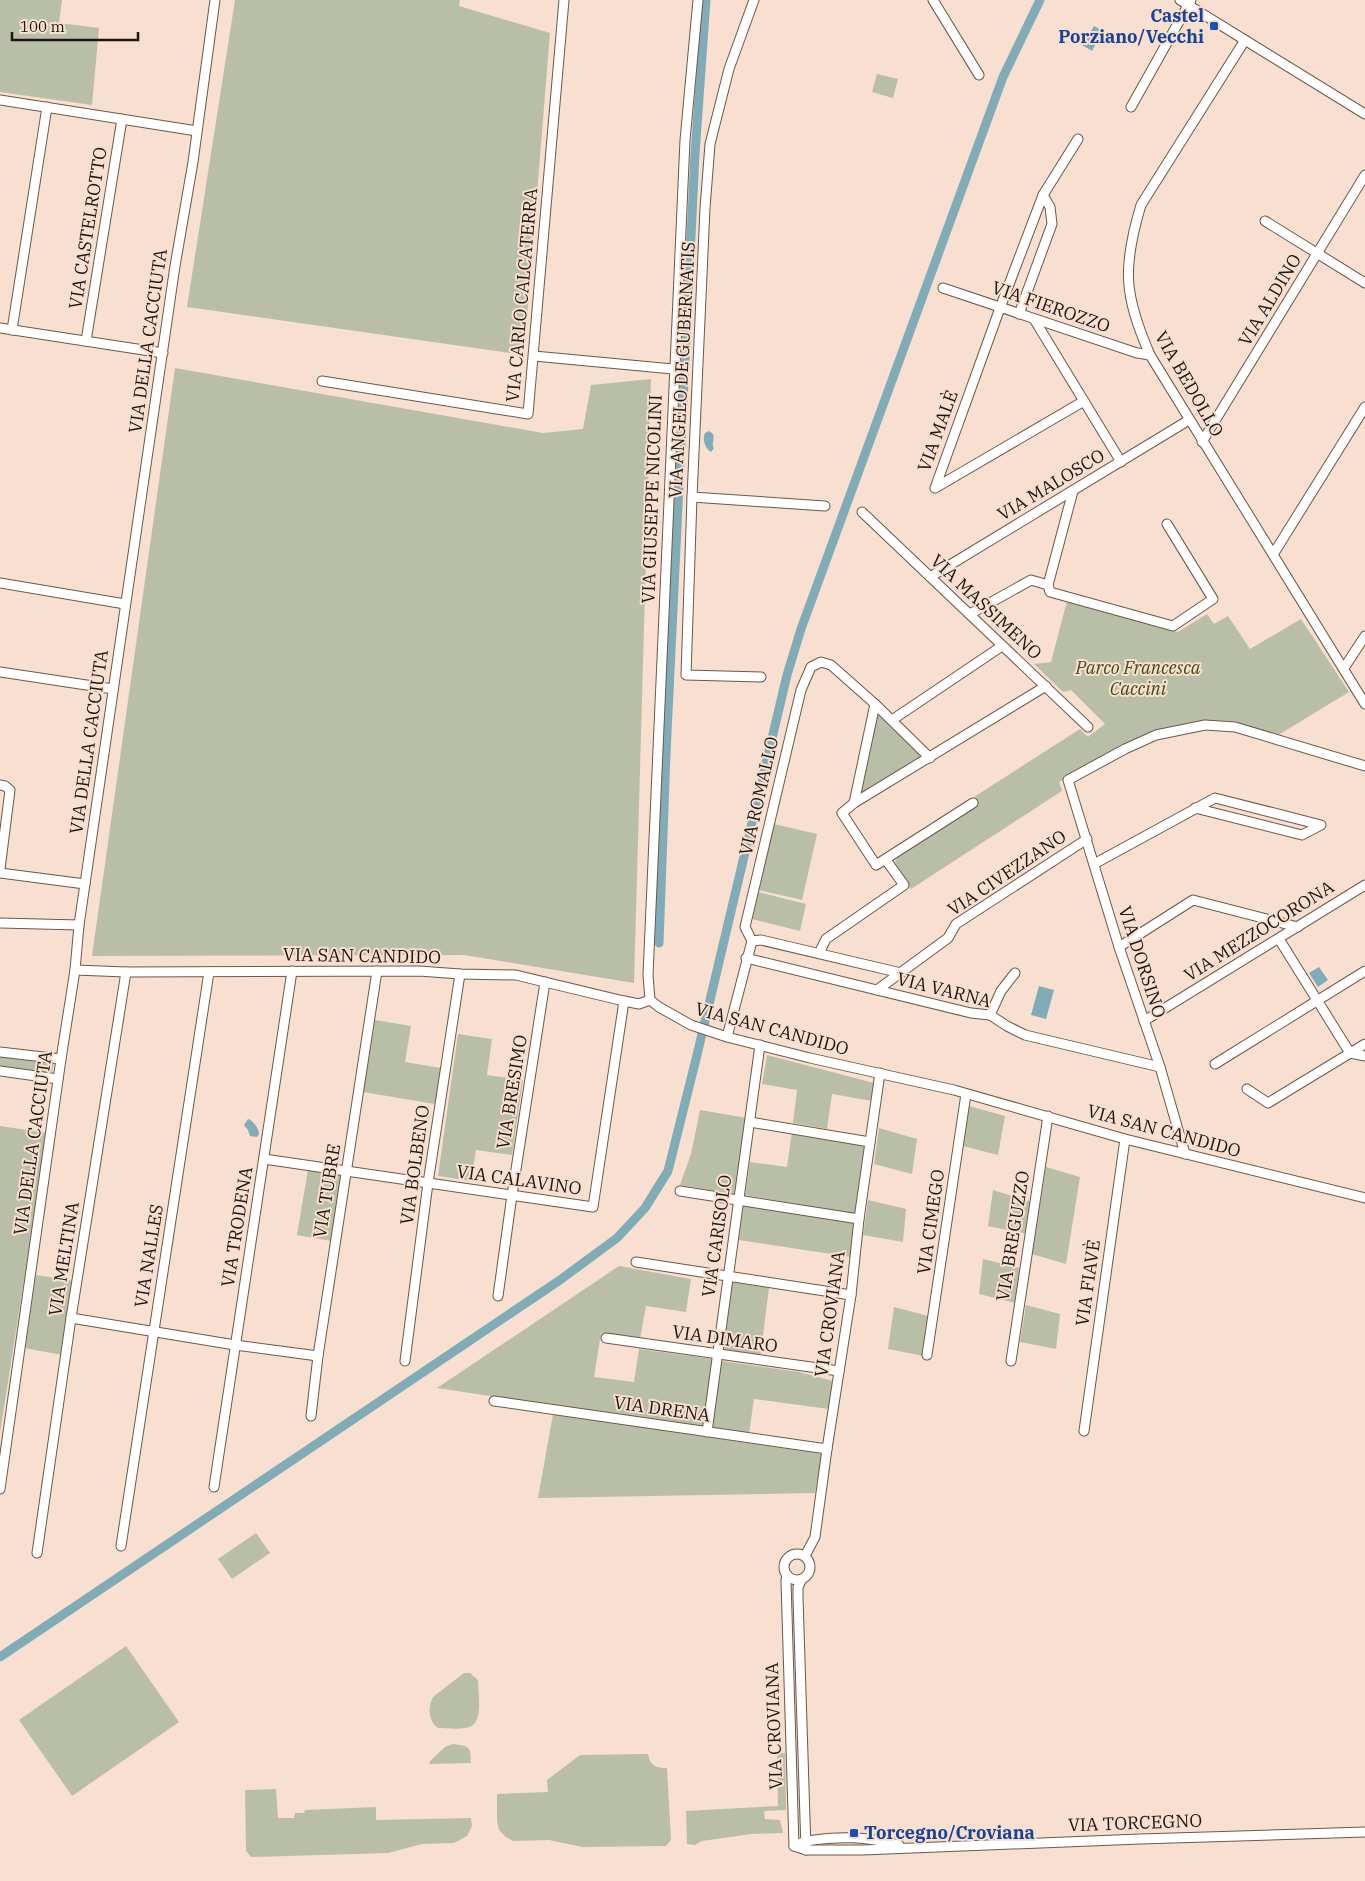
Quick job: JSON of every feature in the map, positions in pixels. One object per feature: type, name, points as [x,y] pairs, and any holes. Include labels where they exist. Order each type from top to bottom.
[{"type":"street","name":"VIA DELLA CACCIUTA","points":[[0,1489],[75,970],[79,925],[215,0]]},
{"type":"street","name":"VIA CARLO CALCATERRA","points":[[322,382],[528,414],[564,0]]},
{"type":"street","name":"VIA GIUSEPPE NICOLINI","points":[[650,1000],[648,975],[674,369],[685,140],[698,0]]},
{"type":"street","name":"VIA ANGELO DE GUBERNATIS","points":[[754,0],[729,69],[710,144],[704,227],[686,675],[761,677]]},
{"type":"street","points":[[933,0],[979,75]]},
{"type":"street","points":[[1180,0],[1190,3],[1245,40],[1365,114]]},
{"type":"street","points":[[1131,107],[1190,3]]},
{"type":"street","name":"VIA BEDOLLO","points":[[1245,40],[1145,199],[1138,214],[1128,260],[1129,294],[1136,324],[1150,355],[1188,420],[1274,553],[1365,704]]},
{"type":"street","points":[[0,100],[197,131]]},
{"type":"street","points":[[12,330],[47,108]]},
{"type":"street","name":"VIA CASTELROTTO","points":[[86,341],[122,119]]},
{"type":"street","points":[[1000,308],[1042,195],[1078,139]]},
{"type":"street","name":"VIA ALDINO","points":[[1202,442],[1365,175]]},
{"type":"street","points":[[1019,314],[1052,224],[1050,207],[1042,195]]},
{"type":"street","points":[[1265,221],[1365,283]]},
{"type":"street","name":"VIA FIEROZZO","points":[[944,288],[1138,353],[1150,355]]},
{"type":"street","name":"VIA MALÈ","points":[[1000,308],[935,488],[1084,401]]},
{"type":"street","points":[[1034,319],[1121,462]]},
{"type":"street","points":[[0,328],[162,353]]},
{"type":"street","points":[[534,356],[674,369]]},
{"type":"street","points":[[1274,553],[1365,407]]},
{"type":"street","name":"VIA MALOSCO","points":[[930,577],[1188,420]]},
{"type":"street","points":[[1073,491],[1048,585],[1050,592],[1173,626],[1214,599],[1167,524]]},
{"type":"street","points":[[692,497],[824,506]]},
{"type":"street","name":"VIA MASSIMENO","points":[[862,512],[1088,726]]},
{"type":"street","points":[[970,614],[1031,580],[1048,585]]},
{"type":"street","points":[[0,583],[126,604]]},
{"type":"street","points":[[1344,668],[1365,636]]},
{"type":"street","points":[[892,720],[1002,646]]},
{"type":"street","name":"VIA ROMALLO","points":[[752,941],[745,928],[807,673],[811,667],[818,663],[824,662],[831,665],[875,704]]},
{"type":"street","points":[[0,672],[114,689]]},
{"type":"street","points":[[973,803],[876,865],[842,812],[1046,686]]},
{"type":"street","points":[[875,704],[930,758]]},
{"type":"street","points":[[854,803],[875,704]]},
{"type":"street","name":"VIA DORSINO","points":[[1185,1154],[1160,1067],[1119,947],[1068,780],[1125,749],[1156,735],[1205,725],[1235,727],[1365,766]]},
{"type":"street","points":[[0,785],[10,790],[0,869]]},
{"type":"street","points":[[1094,864],[1195,808],[1216,798],[1321,825],[1302,835],[1195,808]]},
{"type":"street","name":"VIA CIVEZZANO","points":[[877,990],[948,938],[956,924],[1086,840]]},
{"type":"street","points":[[819,953],[826,939],[904,885],[886,860]]},
{"type":"street","points":[[0,873],[85,884]]},
{"type":"street","name":"VIA MEZZOCORONA","points":[[1144,1021],[1365,885]]},
{"type":"street","points":[[1119,947],[1193,900],[1298,927]]},
{"type":"street","points":[[0,923],[79,925]]},
{"type":"street","points":[[1279,939],[1350,1052],[1365,1056]]},
{"type":"street","points":[[727,1037],[746,958],[752,941],[761,940],[901,973]]},
{"type":"street","name":"VIA VARNA","points":[[746,958],[971,1013],[990,1015],[1006,1026],[1025,1035],[1160,1067]]},
{"type":"street","name":"VIA SAN CANDIDO","points":[[75,970],[126,972],[419,971],[516,975],[639,1004],[650,1000],[691,1025],[727,1037],[966,1094],[1185,1154],[1365,1198]]},
{"type":"street","name":"VIA TRODENA","points":[[214,1487],[292,971]]},
{"type":"street","name":"VIA TUBRE","points":[[311,1416],[318,1356],[377,971]]},
{"type":"street","points":[[1215,1064],[1365,971]]},
{"type":"street","name":"VIA MELTINA","points":[[37,1552],[71,1318],[126,972]]},
{"type":"street","name":"VIA NALLES","points":[[122,1546],[209,972]]},
{"type":"street","points":[[990,1015],[1001,991],[1015,973]]},
{"type":"street","name":"VIA BOLBENO","points":[[404,1361],[428,1183],[460,974]]},
{"type":"street","name":"VIA BRESIMO","points":[[498,1296],[546,982]]},
{"type":"street","name":"VIA CALAVINO","points":[[264,1159],[593,1208],[624,1001]]},
{"type":"street","points":[[1247,1089],[1268,1103],[1365,1044]]},
{"type":"street","name":"VIA CARISOLO","points":[[707,1432],[760,1046]]},
{"type":"street","points":[[0,1052],[61,1059]]},
{"type":"street","points":[[0,1071],[58,1079]]},
{"type":"street","name":"VIA CROVIANA","points":[[805,1556],[815,1537],[826,1449],[851,1295],[859,1219],[880,1073]]},
{"type":"street","name":"VIA CIMEGO","points":[[927,1355],[966,1094]]},
{"type":"street","name":"VIA BREGUZZO","points":[[1011,1362],[1048,1116]]},
{"type":"street","points":[[750,1122],[870,1142]]},
{"type":"street","name":"VIA FIAVÈ","points":[[1084,1431],[1125,1138]]},
{"type":"street","points":[[680,1191],[859,1219]]},
{"type":"street","points":[[636,1262],[851,1295]]},
{"type":"street","points":[[71,1318],[235,1345],[318,1356]]},
{"type":"street","name":"VIA DIMARO","points":[[606,1338],[840,1371]]},
{"type":"street","name":"VIA DRENA","points":[[494,1401],[826,1449]]},
{"type":"street","points":[[797,1554],[805,1556],[810,1566],[808,1574],[802,1579],[794,1579],[787,1575],[785,1563],[789,1556],[797,1554]]},
{"type":"street","name":"VIA CROVIANA","points":[[787,1575],[787,1646],[794,1846]]},
{"type":"street","name":"VIA CROVIANA","points":[[802,1579],[798,1587],[798,1598],[806,1845]]},
{"type":"street","points":[[787,1646],[796,1649],[800,1647]]},
{"type":"street","points":[[790,1711],[801,1710]]},
{"type":"street","points":[[791,1778],[803,1777]]},
{"type":"street","name":"VIA TORCEGNO","points":[[806,1845],[863,1850],[1365,1832]]},
{"type":"street","name":"VIA TORCEGNO","points":[[794,1846],[844,1836],[907,1847]]},
{"type":"street","points":[[863,1838],[865,1841],[863,1850]]},
{"type":"green space","points":[[0,0],[62,0],[59,23],[99,28],[92,105],[0,92]]},
{"type":"green space","points":[[235,0],[460,0],[459,6],[550,33],[524,355],[187,307]]},
{"type":"green space","points":[[877,74],[898,79],[893,98],[872,92]]},
{"type":"green space","points":[[175,368],[543,433],[583,429],[591,385],[651,379],[634,983],[464,955],[92,956]]},
{"type":"green space","name":"Parco Francesca Caccini","points":[[1067,601],[1178,632],[1207,614],[1214,624],[1228,616],[1250,649],[1301,619],[1349,692],[1275,737],[1206,722],[1127,745],[1059,782],[1062,791],[911,889],[896,866],[897,856],[977,803],[974,797],[1080,729],[1088,737],[1105,724],[1071,690],[1063,692],[1034,664],[1051,662]]},
{"type":"green space","points":[[878,713],[921,756],[859,795]]},
{"type":"green space","points":[[774,824],[817,834],[802,900],[759,890]]},
{"type":"green space","points":[[758,892],[806,904],[800,931],[752,919]]},
{"type":"green space","points":[[375,1020],[411,1026],[405,1062],[441,1068],[435,1104],[363,1092]]},
{"type":"green space","points":[[458,1034],[492,1039],[487,1075],[523,1080],[512,1155],[476,1150],[471,1181],[438,1176]]},
{"type":"green space","points":[[0,1055],[54,1062],[52,1073],[0,1066]]},
{"type":"green space","points":[[767,1055],[874,1083],[872,1101],[832,1094],[827,1129],[793,1123],[797,1090],[762,1084]]},
{"type":"green space","points":[[969,1106],[1005,1116],[998,1155],[963,1146]]},
{"type":"green space","points":[[700,1110],[747,1118],[734,1194],[680,1185],[691,1154]]},
{"type":"green space","points":[[0,1126],[47,1133],[0,1433]]},
{"type":"green space","points":[[879,1128],[917,1139],[912,1174],[874,1164]]},
{"type":"green space","points":[[792,1132],[866,1145],[857,1214],[745,1195],[750,1162],[787,1167]]},
{"type":"green space","points":[[1046,1167],[1080,1177],[1066,1264],[1032,1254]]},
{"type":"green space","points":[[308,1170],[342,1175],[331,1241],[297,1235]]},
{"type":"green space","points":[[993,1190],[1032,1202],[1027,1234],[988,1226]]},
{"type":"green space","points":[[868,1200],[906,1209],[903,1242],[863,1235]]},
{"type":"green space","points":[[743,1204],[855,1222],[851,1257],[739,1240]]},
{"type":"green space","points":[[983,1259],[1020,1268],[1015,1303],[979,1294]]},
{"type":"green space","points":[[619,1266],[691,1279],[686,1312],[646,1306],[640,1339],[601,1333],[594,1377],[634,1382],[639,1349],[713,1359],[705,1428],[437,1388]]},
{"type":"green space","points":[[36,1275],[74,1281],[62,1355],[24,1348]]},
{"type":"green space","points":[[732,1282],[769,1288],[760,1358],[723,1352]]},
{"type":"green space","points":[[1026,1305],[1060,1314],[1056,1349],[1020,1342]]},
{"type":"green space","points":[[894,1307],[928,1316],[924,1356],[888,1349]]},
{"type":"green space","points":[[722,1361],[799,1372],[833,1381],[829,1409],[754,1399],[749,1434],[712,1429]]},
{"type":"green space","points":[[553,1414],[822,1454],[815,1493],[538,1498]]},
{"type":"green space","points":[[256,1533],[270,1553],[232,1579],[218,1559]]},
{"type":"green space","points":[[126,1646],[179,1722],[72,1796],[19,1720]]},
{"type":"green space","points":[[464,1673],[470,1673],[478,1680],[479,1706],[477,1720],[474,1725],[465,1728],[438,1728],[432,1722],[430,1714],[430,1705],[433,1697]]},
{"type":"green space","points":[[452,1744],[468,1748],[471,1763],[429,1764],[445,1747]]},
{"type":"green space","points":[[777,1753],[785,1753],[786,1810],[764,1811],[765,1819],[780,1820],[783,1833],[751,1834],[702,1841],[695,1845],[687,1844],[686,1811],[778,1806]]},
{"type":"green space","points":[[648,1754],[650,1761],[654,1765],[660,1768],[667,1768],[671,1840],[666,1846],[582,1847],[549,1840],[513,1841],[499,1830],[497,1794],[548,1792],[547,1780],[580,1755]]},
{"type":"green space","points":[[276,1789],[278,1818],[294,1818],[295,1813],[304,1813],[305,1810],[376,1807],[376,1820],[471,1818],[472,1826],[467,1836],[454,1843],[422,1844],[388,1853],[251,1857],[246,1851],[245,1790]]},
{"type":"water","points":[[1094,26],[1103,31],[1092,51],[1077,42],[1080,38],[1085,41]]},
{"type":"water","points":[[709,431],[713,434],[714,448],[711,452],[704,440],[705,433]]},
{"type":"water","points":[[1319,967],[1328,980],[1318,987],[1309,973]]},
{"type":"water","points":[[1039,986],[1054,990],[1046,1019],[1031,1015]]},
{"type":"water","points":[[248,1119],[257,1127],[259,1134],[257,1137],[250,1136],[244,1125]]},
{"type":"waterway","points":[[659,943],[666,754],[695,154],[706,0]]},
{"type":"waterway","points":[[0,1657],[560,1280],[617,1238],[645,1208],[668,1171],[787,675],[801,629],[1003,77],[1040,0]]},
{"type":"place","name":"Castel Porziano/Vecchi","points":[[1214,26]]},
{"type":"place","name":"Torcegno/Croviana","points":[[854,1833]]}]
